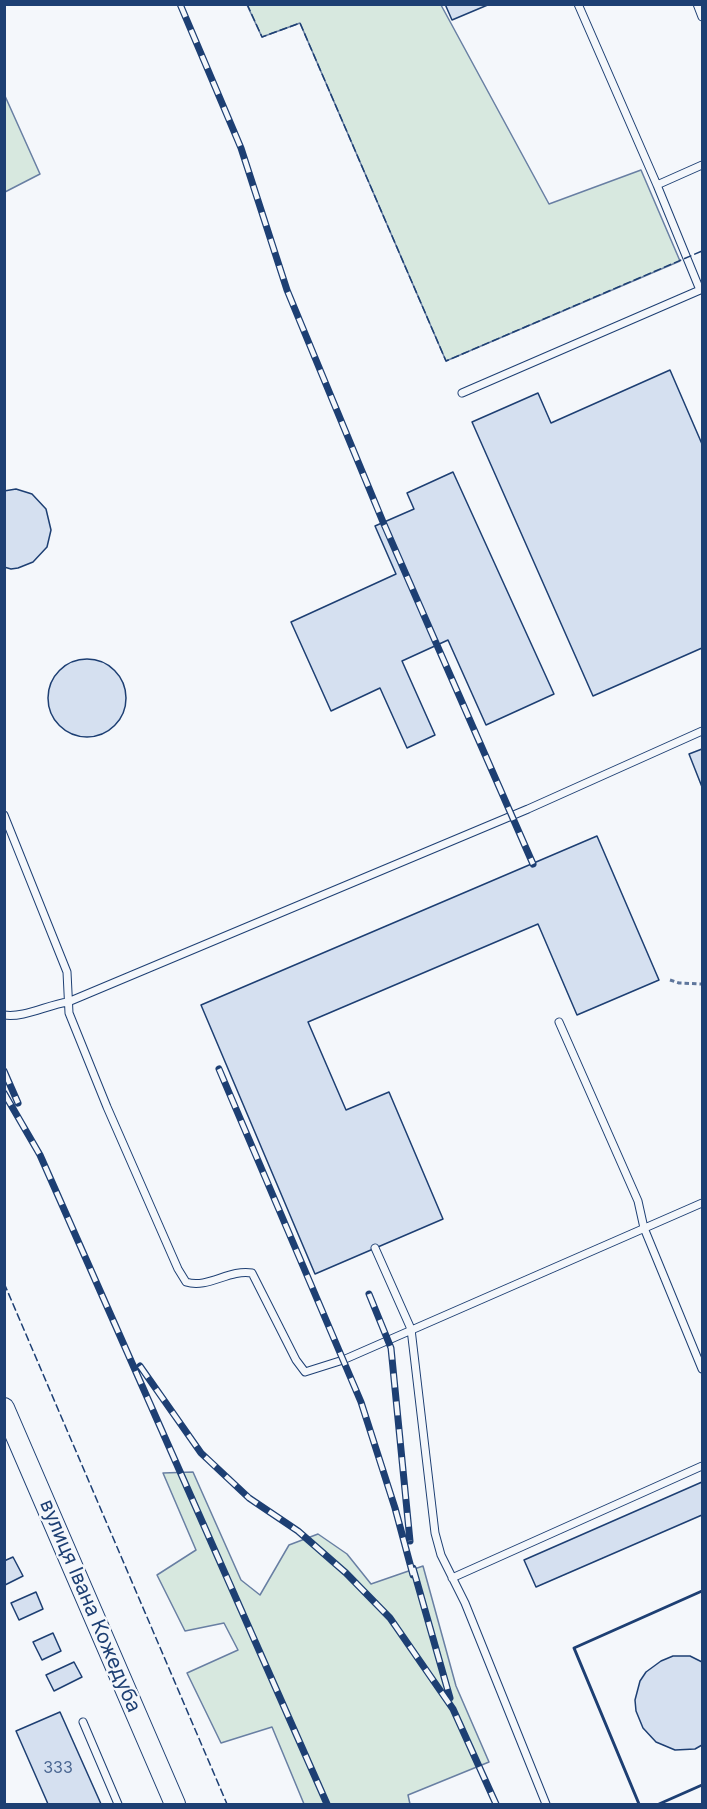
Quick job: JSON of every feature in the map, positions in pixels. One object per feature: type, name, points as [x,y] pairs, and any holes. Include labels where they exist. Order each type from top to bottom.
[{"type":"street","name":"вулиця Івана Кожедуба","points":[[4,1407],[175,1804]]},
{"type":"lane","points":[[462,393],[702,291],[578,4]]},
{"type":"lane","points":[[697,4],[702,17]]},
{"type":"lane","points":[[657,185],[702,165]]},
{"type":"lane","points":[[4,1015],[17,1016],[52,1004],[68,1002],[528,809],[702,731]]},
{"type":"lane","points":[[4,815],[67,972],[69,1013],[107,1107],[178,1269],[186,1282],[195,1285],[240,1271],[252,1273],[296,1360],[305,1372],[343,1360],[702,1203]]},
{"type":"lane","points":[[559,1022],[638,1201],[644,1228],[702,1369]]},
{"type":"lane","points":[[375,1248],[411,1329],[435,1533],[441,1555],[465,1603],[546,1804]]},
{"type":"lane","points":[[452,1578],[702,1466]]},
{"type":"lane","points":[[82,1722],[118,1804]]},
{"type":"path","points":[[670,980],[679,983],[702,984]]},
{"type":"shaded area","points":[[247,5],[441,5],[549,204],[641,170],[680,261],[446,361],[300,23],[262,37]]},
{"type":"shaded area","points":[[4,96],[40,174],[5,192]]},
{"type":"shaded area","points":[[193,1472],[241,1580],[260,1595],[289,1545],[318,1534],[347,1554],[371,1584],[423,1566],[456,1686],[489,1762],[408,1795],[410,1804],[304,1804],[272,1727],[221,1743],[187,1673],[238,1650],[224,1623],[185,1631],[157,1575],[196,1550],[163,1473]]},
{"type":"building","points":[[445,4],[490,4],[452,20]]},
{"type":"building","points":[[670,370],[702,444],[702,648],[593,696],[472,422],[538,393],[551,423]]},
{"type":"building","points":[[453,472],[554,694],[486,725],[448,640],[402,661],[435,735],[407,748],[380,688],[331,711],[291,622],[396,574],[375,526],[414,509],[407,493]]},
{"type":"building","points":[[16,489],[32,494],[46,509],[51,530],[47,547],[33,562],[11,569],[4,567],[4,491]]},
{"type":"building","points":[[87,659],[102,662],[115,670],[123,683],[126,698],[123,713],[115,726],[102,734],[87,737],[72,734],[59,726],[51,713],[48,698],[51,683],[59,670],[72,662]]},
{"type":"building","points":[[702,749],[702,787],[689,754]]},
{"type":"building","points":[[597,836],[659,980],[577,1015],[538,924],[308,1022],[346,1110],[389,1092],[443,1219],[315,1274],[201,1005]]},
{"type":"building","points":[[702,1482],[702,1515],[536,1587],[524,1560]]},
{"type":"building","points":[[13,1557],[23,1576],[5,1585],[4,1561]]},
{"type":"building","points":[[36,1592],[43,1609],[19,1620],[11,1603]]},
{"type":"building","points":[[53,1633],[61,1651],[42,1660],[33,1642]]},
{"type":"building","points":[[673,1656],[690,1656],[702,1662],[702,1745],[695,1749],[675,1750],[656,1742],[643,1728],[636,1711],[635,1700],[640,1681],[646,1672],[661,1661]]},
{"type":"building","points":[[74,1662],[82,1677],[54,1691],[46,1675]]},
{"type":"building","points":[[60,1712],[101,1804],[48,1804],[16,1731]]},
{"type":"railway","points":[[180,4],[241,148],[287,290],[383,522],[533,864]]},
{"type":"railway","points":[[219,1069],[361,1402],[395,1508],[413,1575]]},
{"type":"railway","points":[[4,1071],[18,1103]]},
{"type":"railway","points":[[4,1093],[40,1155],[327,1804]]},
{"type":"railway","points":[[369,1294],[391,1348],[410,1541]]},
{"type":"railway","points":[[140,1366],[201,1453],[249,1498],[298,1531],[346,1573],[390,1618],[453,1709],[496,1804]]},
{"type":"railway","points":[[413,1568],[450,1698]]},
{"type":"fence","points":[[247,4],[262,37],[300,23],[446,361],[702,251]]},
{"type":"fence","points":[[4,1283],[227,1804]]},
{"type":"wall","points":[[639,1804],[574,1648],[702,1591]]},
{"type":"wall","points":[[659,1804],[702,1785]]}]
